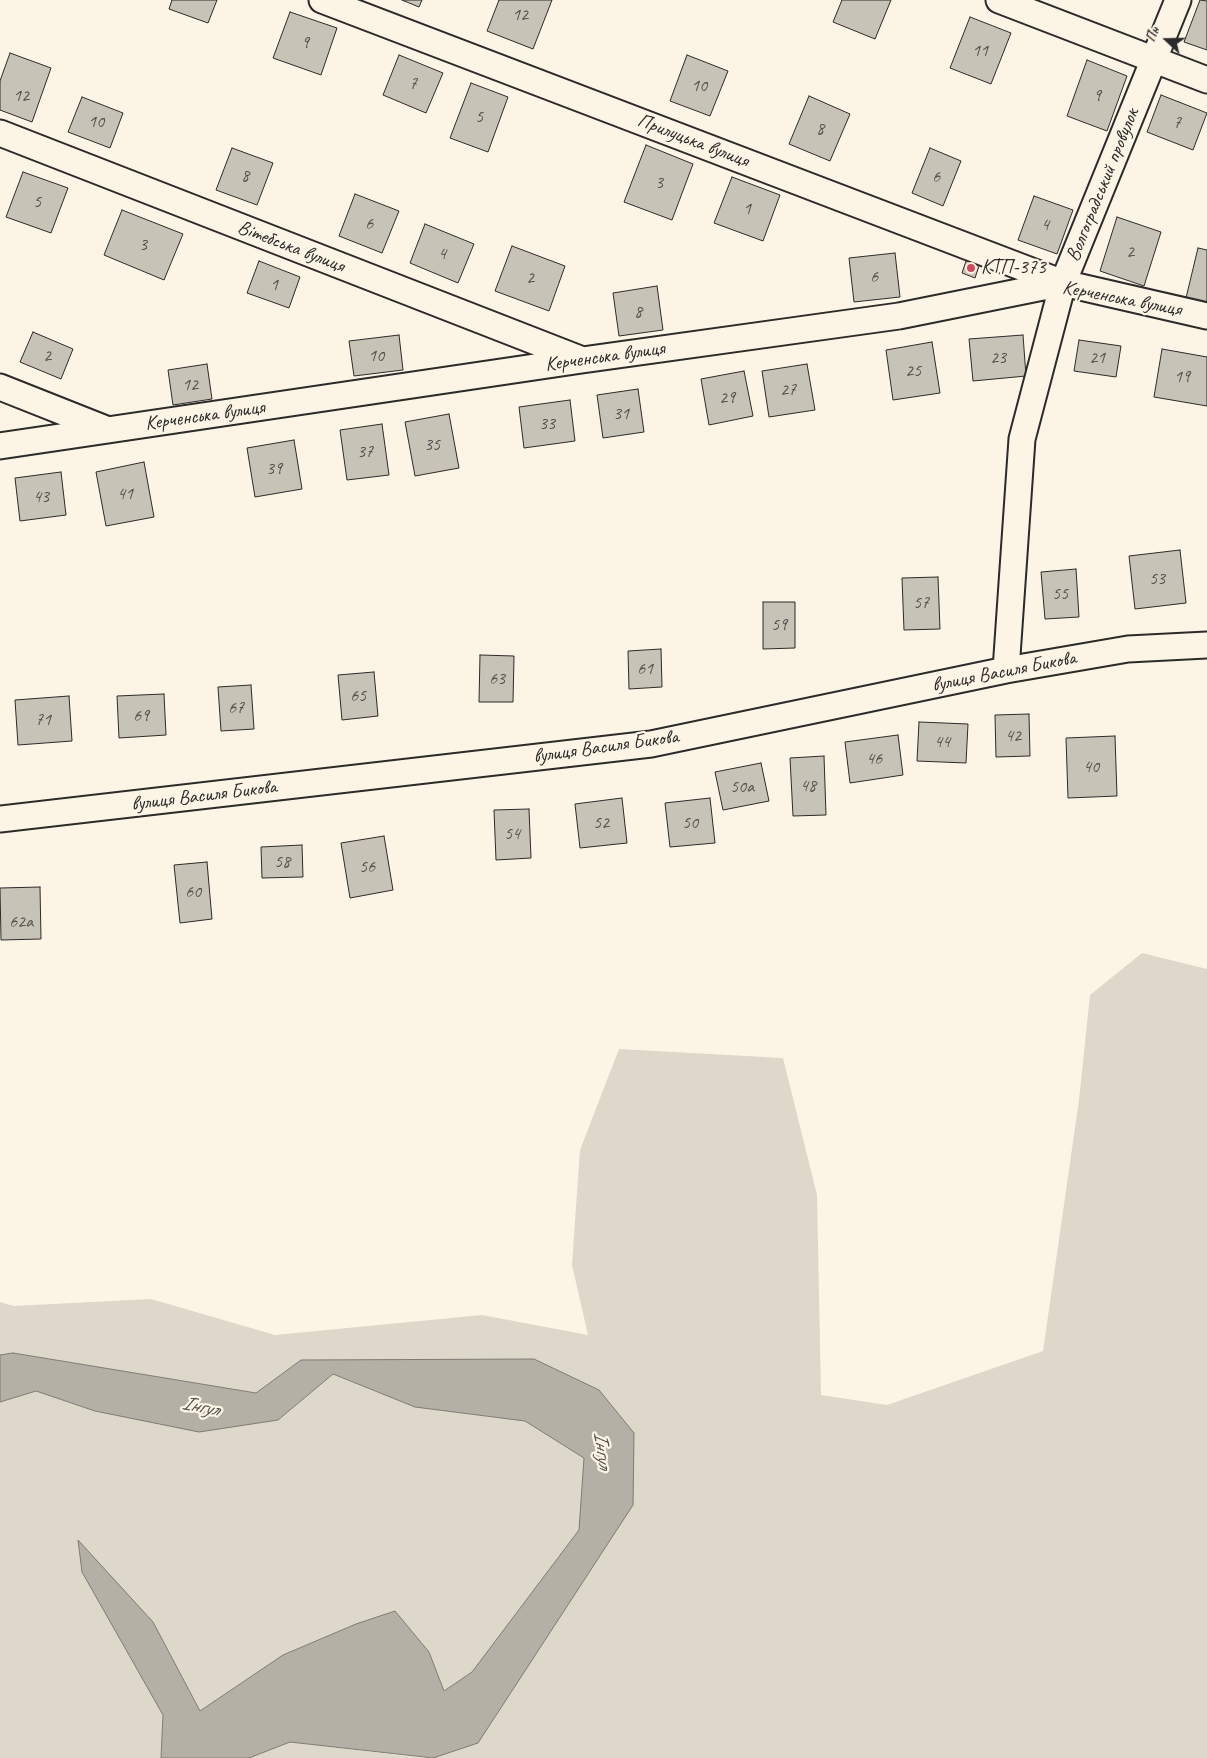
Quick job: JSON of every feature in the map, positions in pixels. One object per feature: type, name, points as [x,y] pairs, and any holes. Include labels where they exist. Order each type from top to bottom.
[{"type":"street","name":"Прилуцька вулиця","points":[[322,0],[1063,283]]},
{"type":"street","points":[[999,0],[1207,80]]},
{"type":"street","name":"Волгоградський провулок","points":[[1006,670],[1022,439],[1063,283],[1178,0]]},
{"type":"street","name":"Вітебська вулиця","points":[[0,133],[582,360]]},
{"type":"street","name":"Керченська вулиця","points":[[0,446],[582,360],[899,316],[1063,283],[1207,316]]},
{"type":"street","points":[[0,387],[109,430]]},
{"type":"street","name":"вулиця Василя Бикова","points":[[0,820],[651,744],[1006,670],[1128,649],[1207,644]]},
{"type":"shaded area","points":[[1142,953],[1207,969],[1207,1758],[433,1758],[478,1743],[634,1433],[301,1360],[256,1393],[13,1353],[0,1355],[0,1302],[14,1306],[151,1299],[275,1335],[482,1315],[588,1335],[572,1265],[580,1150],[619,1049],[783,1058],[817,1195],[821,1395],[887,1405],[1043,1351],[1079,1100],[1090,995]]},
{"type":"shaded area","points":[[333,1374],[415,1407],[525,1421],[585,1458],[579,1530],[472,1672],[444,1691],[429,1652],[395,1611],[356,1624],[283,1655],[200,1711],[153,1622],[83,1572],[163,1715],[161,1758],[0,1758],[0,1402],[36,1391],[95,1411],[278,1420]]},
{"type":"shaded area","points":[[290,1742],[423,1758],[249,1758]]},
{"type":"water","name":"Інгул","points":[[13,1353],[256,1393],[301,1360],[534,1359],[599,1390],[634,1433],[633,1505],[478,1743],[433,1758],[290,1742],[249,1758],[161,1758],[163,1715],[82,1572],[78,1540],[153,1622],[200,1711],[283,1655],[356,1624],[395,1611],[429,1652],[444,1691],[472,1672],[579,1530],[584,1458],[525,1421],[415,1407],[333,1374],[278,1420],[199,1432],[95,1411],[36,1391],[0,1402],[0,1355]]},
{"type":"building","points":[[172,0],[217,0],[208,23],[169,9]]},
{"type":"building","points":[[402,0],[422,0],[419,7]]},
{"type":"building","points":[[499,0],[552,0],[533,49],[487,31]]},
{"type":"building","points":[[842,0],[891,0],[875,39],[833,22]]},
{"type":"building","points":[[1200,0],[1207,1],[1207,50],[1184,42]]},
{"type":"building","points":[[290,12],[337,28],[321,75],[273,58]]},
{"type":"building","points":[[970,17],[1011,33],[991,84],[950,68]]},
{"type":"building","points":[[10,53],[51,68],[32,122],[0,110],[0,81]]},
{"type":"building","points":[[399,55],[443,73],[426,113],[383,95]]},
{"type":"building","points":[[687,55],[728,71],[710,116],[670,101]]},
{"type":"building","points":[[1087,60],[1127,76],[1107,131],[1067,116]]},
{"type":"building","points":[[471,83],[508,97],[488,152],[450,138]]},
{"type":"building","points":[[1161,95],[1207,113],[1193,150],[1147,132]]},
{"type":"building","points":[[809,96],[850,114],[830,161],[789,144]]},
{"type":"building","points":[[82,97],[123,113],[110,148],[68,132]]},
{"type":"building","points":[[646,145],[693,164],[672,220],[624,202]]},
{"type":"building","points":[[232,148],[273,163],[257,205],[216,190]]},
{"type":"building","points":[[930,148],[961,161],[943,206],[912,193]]},
{"type":"building","points":[[23,172],[68,188],[51,233],[6,217]]},
{"type":"building","points":[[732,177],[780,195],[763,241],[714,223]]},
{"type":"building","points":[[355,194],[399,211],[382,253],[339,236]]},
{"type":"building","points":[[1034,196],[1073,210],[1057,254],[1018,240]]},
{"type":"building","points":[[122,210],[183,234],[164,280],[104,255]]},
{"type":"building","points":[[1117,217],[1161,232],[1144,286],[1100,271]]},
{"type":"building","points":[[425,224],[474,244],[458,283],[410,263]]},
{"type":"building","points":[[512,246],[565,266],[549,311],[495,291]]},
{"type":"building","points":[[1198,248],[1207,250],[1207,303],[1186,298]]},
{"type":"building","points":[[895,253],[900,297],[854,302],[849,258]]},
{"type":"building","name":"КТП-373","points":[[967,258],[980,263],[975,278],[962,273]]},
{"type":"building","points":[[259,261],[300,277],[289,308],[247,293]]},
{"type":"building","points":[[657,286],[663,330],[619,336],[613,293]]},
{"type":"building","points":[[33,332],[73,349],[61,379],[20,362]]},
{"type":"building","points":[[399,335],[403,370],[354,376],[349,341]]},
{"type":"building","points":[[1023,335],[1026,376],[973,381],[969,339]]},
{"type":"building","points":[[1079,340],[1121,346],[1116,377],[1074,371]]},
{"type":"building","points":[[932,342],[940,393],[893,400],[886,350]]},
{"type":"building","points":[[1162,349],[1207,357],[1207,406],[1154,397]]},
{"type":"building","points":[[207,364],[212,399],[173,405],[168,370]]},
{"type":"building","points":[[807,364],[815,410],[769,417],[762,371]]},
{"type":"building","points":[[744,371],[753,416],[709,425],[701,379]]},
{"type":"building","points":[[638,389],[644,432],[603,438],[597,395]]},
{"type":"building","points":[[570,400],[575,441],[524,448],[519,407]]},
{"type":"building","points":[[449,414],[459,468],[415,476],[405,422]]},
{"type":"building","points":[[382,424],[389,475],[347,480],[340,430]]},
{"type":"building","points":[[294,440],[302,489],[255,497],[247,448]]},
{"type":"building","points":[[144,462],[154,517],[106,526],[96,472]]},
{"type":"building","points":[[61,472],[66,515],[20,521],[15,478]]},
{"type":"building","points":[[1180,550],[1186,603],[1135,609],[1129,556]]},
{"type":"building","points":[[1076,569],[1079,617],[1045,619],[1041,572]]},
{"type":"building","points":[[938,577],[940,629],[904,630],[902,578]]},
{"type":"building","points":[[763,602],[795,602],[795,648],[763,649]]},
{"type":"building","points":[[661,649],[662,687],[629,689],[628,651]]},
{"type":"building","points":[[480,655],[514,656],[513,702],[479,702]]},
{"type":"building","points":[[374,672],[378,716],[342,720],[338,675]]},
{"type":"building","points":[[251,685],[254,729],[221,731],[218,687]]},
{"type":"building","points":[[164,694],[166,735],[119,738],[117,696]]},
{"type":"building","points":[[69,696],[72,741],[18,745],[15,700]]},
{"type":"building","points":[[1029,714],[1030,756],[996,757],[995,715]]},
{"type":"building","points":[[919,722],[968,724],[966,763],[917,761]]},
{"type":"building","points":[[898,735],[903,775],[850,783],[845,742]]},
{"type":"building","points":[[1115,736],[1117,796],[1068,798],[1066,738]]},
{"type":"building","points":[[824,756],[826,815],[793,816],[790,758]]},
{"type":"building","points":[[761,763],[769,801],[723,810],[715,772]]},
{"type":"building","points":[[622,798],[627,843],[580,848],[575,804]]},
{"type":"building","points":[[710,798],[715,843],[670,847],[665,803]]},
{"type":"building","points":[[529,809],[531,858],[496,860],[494,810]]},
{"type":"building","points":[[384,836],[393,890],[350,898],[341,843]]},
{"type":"building","points":[[302,845],[303,877],[262,878],[261,847]]},
{"type":"building","points":[[207,862],[212,919],[180,923],[174,865]]},
{"type":"building","points":[[40,887],[41,939],[1,940],[0,888]]},
{"type":"place","name":"КТП-373","points":[[971,268]]}]
